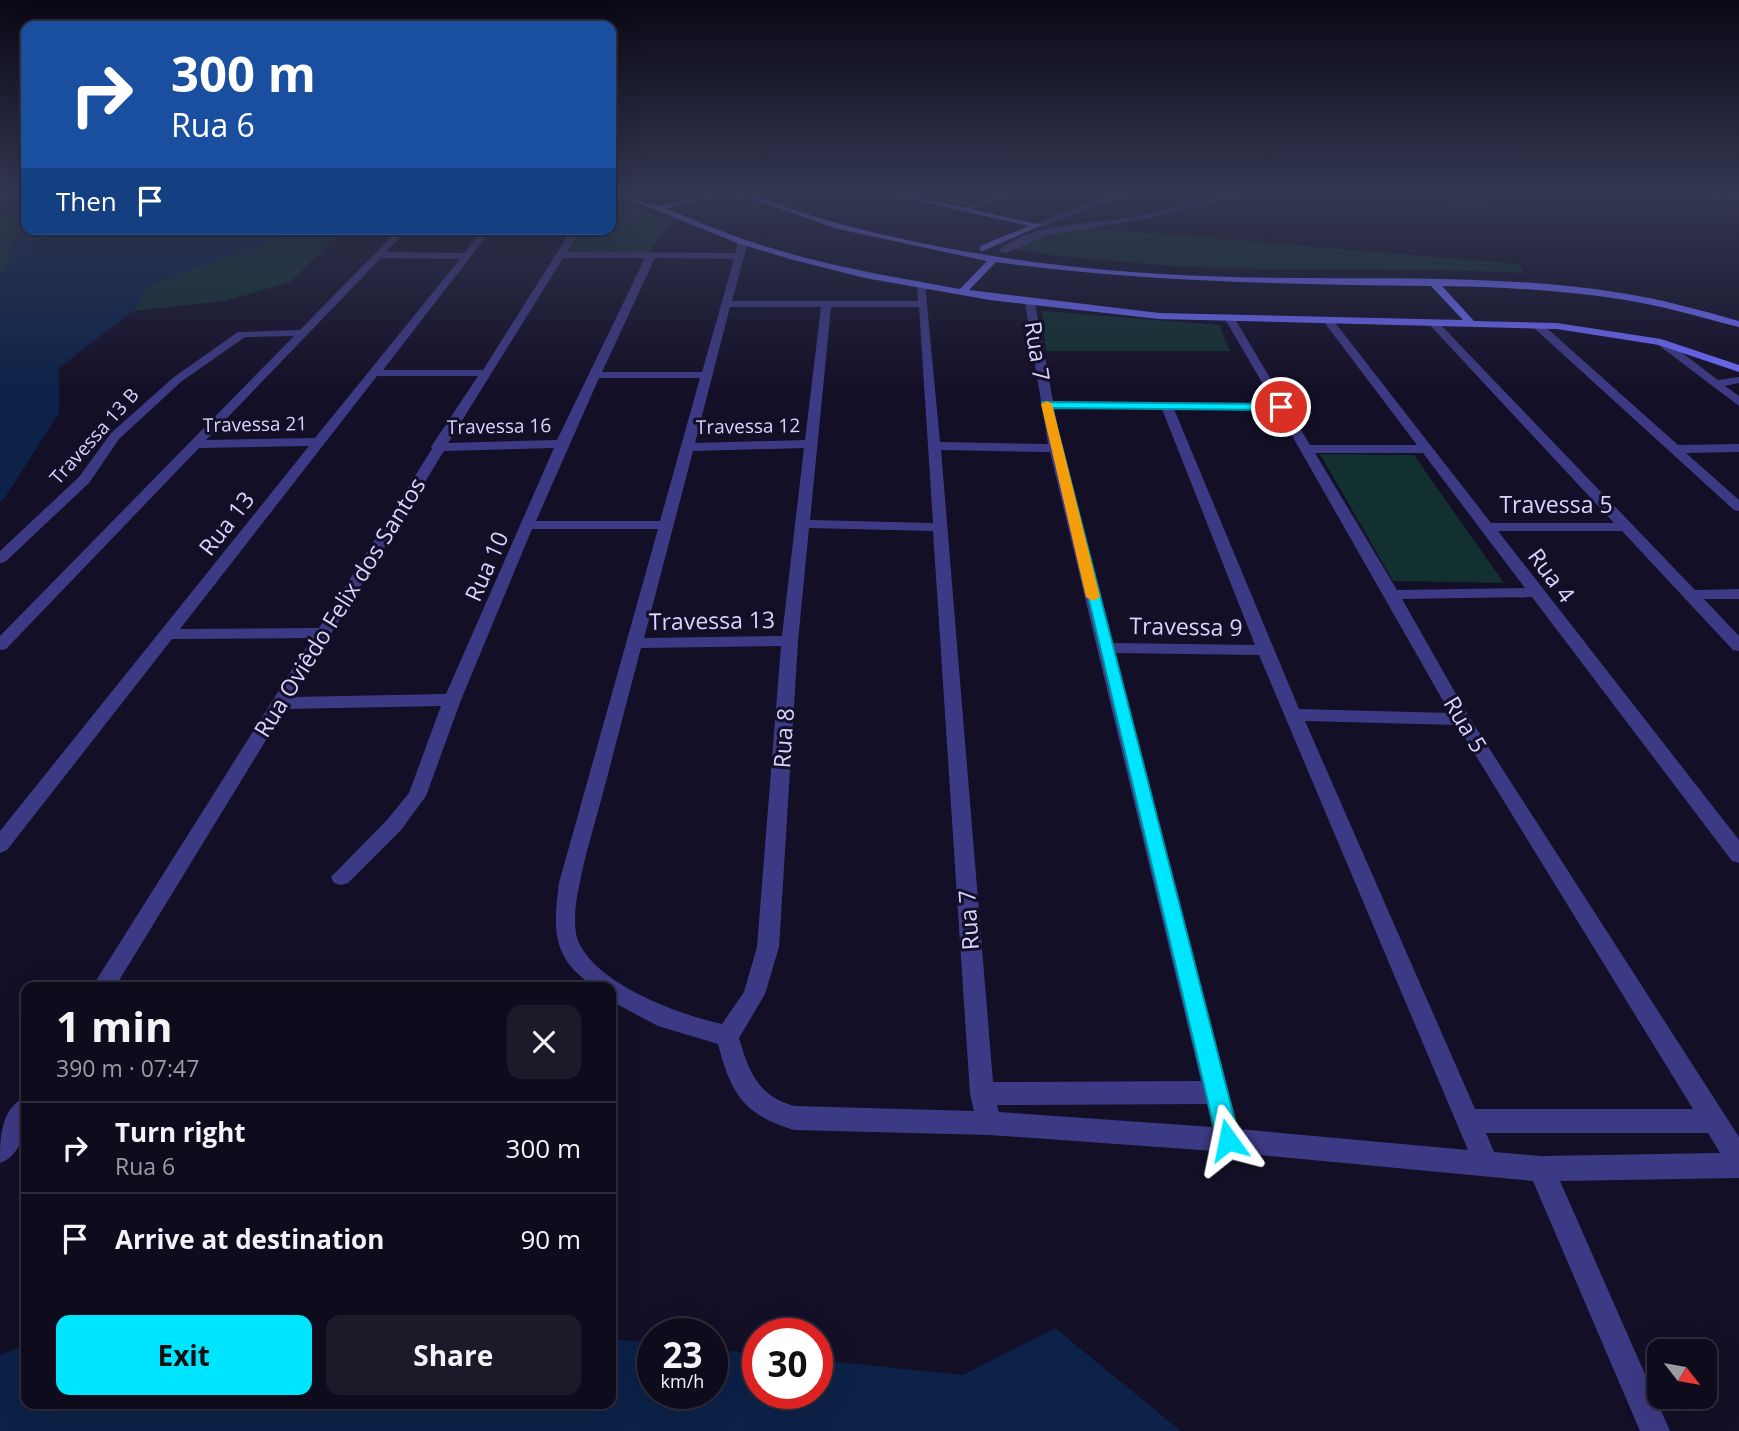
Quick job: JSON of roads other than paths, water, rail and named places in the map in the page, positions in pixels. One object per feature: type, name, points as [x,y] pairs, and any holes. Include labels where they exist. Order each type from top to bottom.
[{"type":"street","points":[[0,645],[375,259]]},
{"type":"street","name":"Rua 13","points":[[0,845],[464,259]]},
{"type":"street","name":"Rua Oviêdo Felix dos Santos","points":[[106,982],[437,447],[558,259]]},
{"type":"street","name":"Rua 10","points":[[341,877],[394,825],[416,796],[452,700],[562,444],[649,259]]},
{"type":"street","points":[[603,982],[572,955],[564,932],[569,883],[738,259]]},
{"type":"street","points":[[790,259],[962,292],[1127,314],[1329,322],[1469,322],[1590,330],[1661,342],[1739,369]]},
{"type":"street","points":[[962,292],[995,259]]},
{"type":"street","points":[[1028,259],[1166,277],[1536,285],[1595,292],[1682,308],[1739,324]]},
{"type":"street","points":[[1049,259],[1199,270],[1474,273],[1549,277],[1628,288],[1739,314]]},
{"type":"street","points":[[1433,282],[1469,322]]},
{"type":"street","name":"Rua 7","points":[[922,285],[921,304],[935,446],[938,527],[982,1094],[990,1123]]},
{"type":"street","name":"Rua 7","points":[[1030,303],[1055,448],[1228,1140]]},
{"type":"street","points":[[726,304],[921,304]]},
{"type":"street","name":"Rua 8","points":[[727,1036],[754,999],[760,985],[768,947],[790,641],[826,304]]},
{"type":"street","name":"Rua 5","points":[[1230,319],[1462,719],[1739,1160]]},
{"type":"street","name":"Rua 4","points":[[1329,322],[1739,855]]},
{"type":"street","points":[[1433,323],[1739,646]]},
{"type":"street","points":[[1537,325],[1739,507]]},
{"type":"street","name":"Travessa 13 B","points":[[0,559],[85,480],[115,436],[178,379],[242,334],[303,332]]},
{"type":"street","points":[[1661,342],[1739,402]]},
{"type":"street","points":[[374,373],[487,373]]},
{"type":"street","points":[[595,375],[707,375]]},
{"type":"street","points":[[1715,384],[1739,380]]},
{"type":"street","points":[[1046,404],[1281,407]]},
{"type":"street","points":[[1166,405],[1265,650],[1487,1165]]},
{"type":"street","name":"Travessa 21","points":[[193,444],[319,442]]},
{"type":"street","name":"Travessa 16","points":[[437,447],[562,444]]},
{"type":"street","name":"Travessa 12","points":[[687,447],[810,444]]},
{"type":"street","points":[[935,446],[1055,448]]},
{"type":"street","points":[[1674,449],[1739,448]]},
{"type":"street","points":[[1306,449],[1425,449]]},
{"type":"street","points":[[803,524],[938,527]]},
{"type":"street","points":[[529,525],[666,525]]},
{"type":"street","name":"Travessa 5","points":[[1487,527],[1625,527]]},
{"type":"street","points":[[1392,595],[1536,592]]},
{"type":"street","points":[[1690,594],[1739,594]]},
{"type":"street","points":[[167,634],[324,633]]},
{"type":"street","name":"Travessa 13","points":[[634,643],[790,641]]},
{"type":"street","name":"Travessa 9","points":[[1106,648],[1265,650]]},
{"type":"street","points":[[280,703],[452,700]]},
{"type":"street","points":[[1294,715],[1462,719]]},
{"type":"street","points":[[616,992],[658,1016],[694,1029],[727,1036],[748,1093],[761,1107],[794,1118],[990,1123],[1228,1140],[1541,1169],[1739,1165]]},
{"type":"street","points":[[982,1094],[1218,1092]]},
{"type":"street","points":[[0,1151],[21,1117]]},
{"type":"street","points":[[1467,1121],[1714,1121]]},
{"type":"street","points":[[1541,1169],[1655,1431]]},
{"type":"water","points":[[9,259],[221,259],[147,286],[133,311],[59,368],[59,413],[0,502],[0,273],[7,269]]},
{"type":"water","points":[[1055,1328],[1181,1431],[0,1431],[0,1355],[21,1347],[21,1409],[616,1409],[616,1339],[637,1341],[637,1409],[728,1409],[728,1351],[742,1352],[742,1409],[833,1409],[833,1362],[963,1375]]}]
